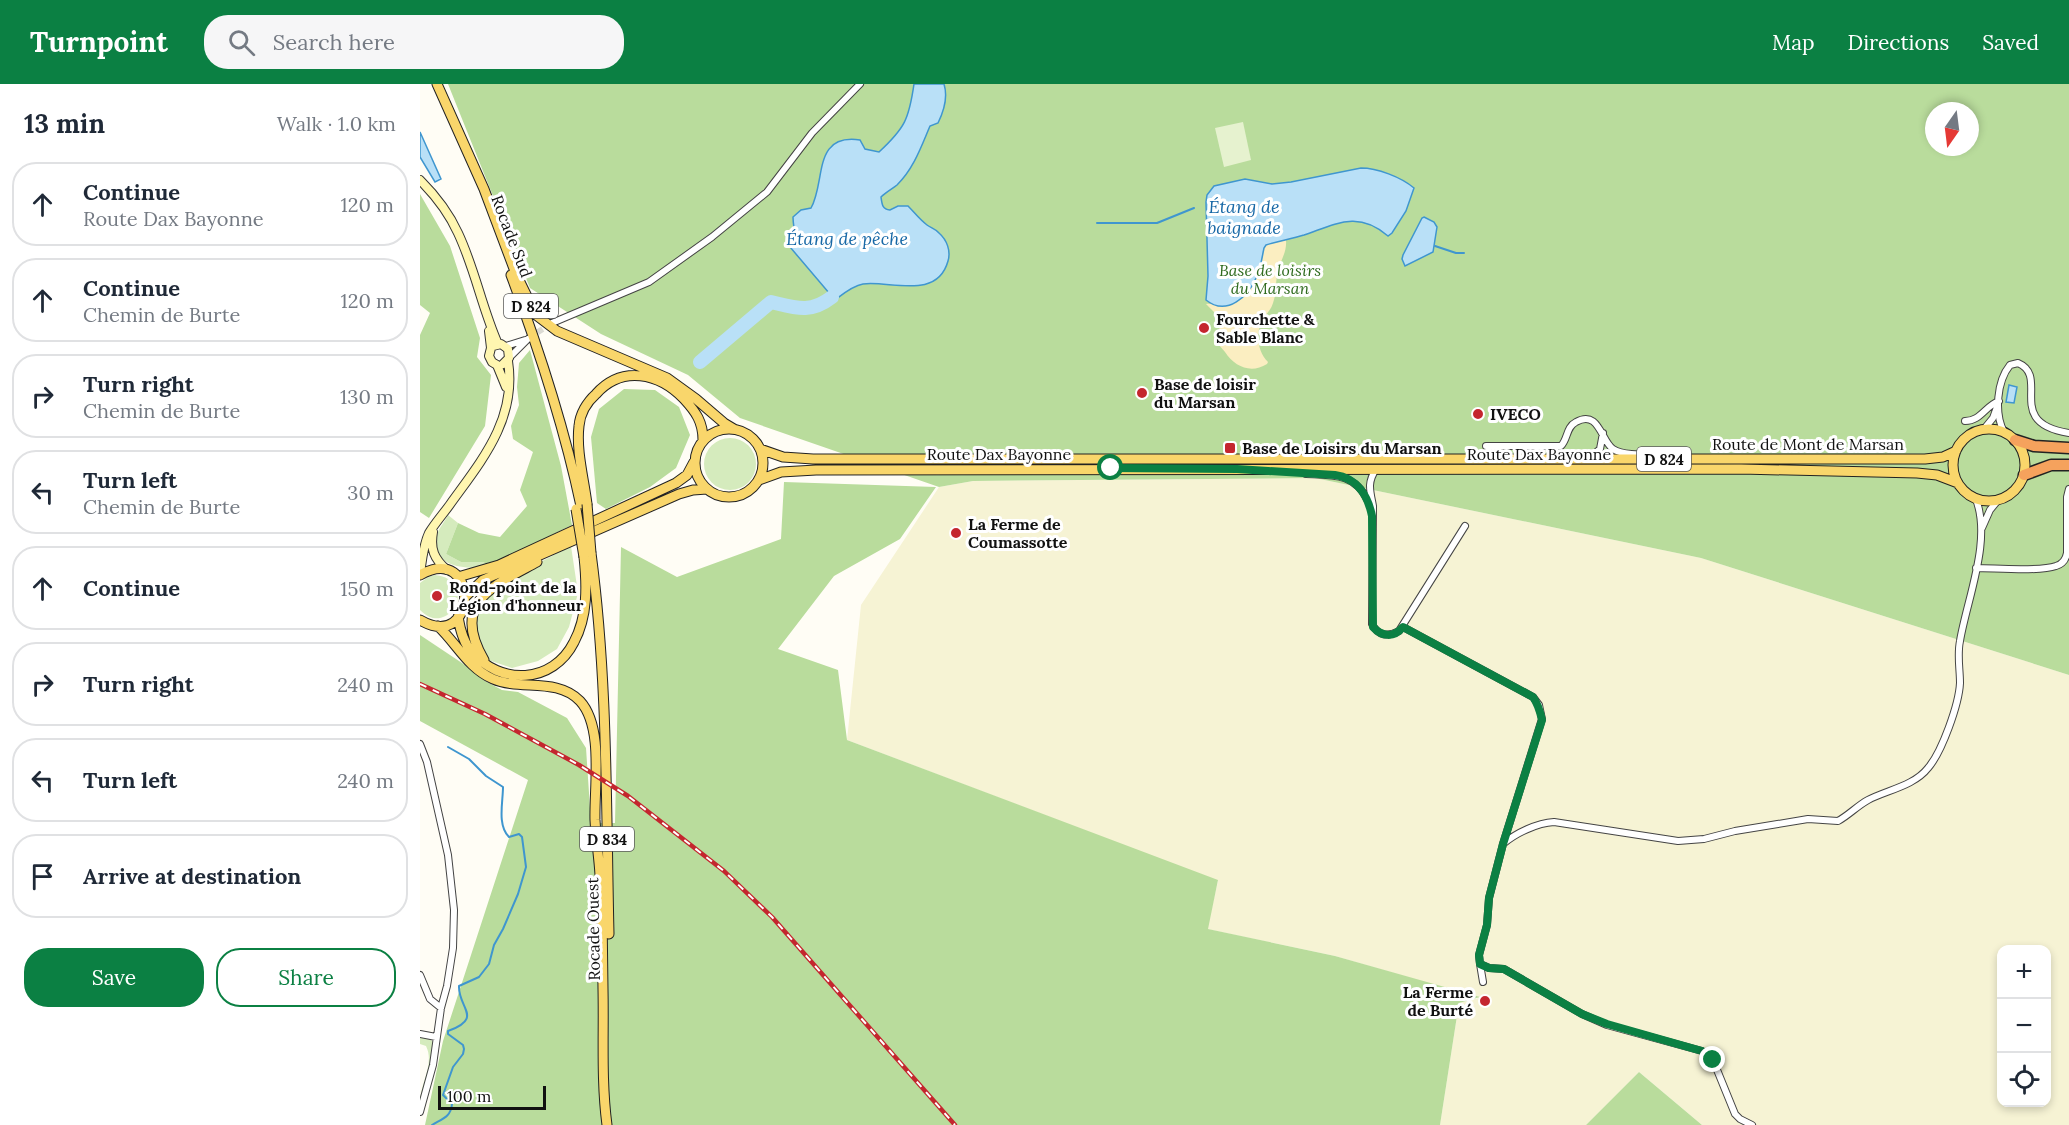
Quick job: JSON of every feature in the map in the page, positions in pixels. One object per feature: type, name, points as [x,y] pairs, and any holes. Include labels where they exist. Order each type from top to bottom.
[{"type":"highway","points":[[2015,440],[2034,446],[2069,448]]},
{"type":"highway","points":[[2024,475],[2044,467],[2069,465]]},
{"type":"main road","name":"Rocade Sud","points":[[435,84],[529,324],[561,418],[582,506]]},
{"type":"main road","name":"D 824","points":[[435,84],[484,189],[516,274],[536,315],[557,331],[667,378],[734,429]]},
{"type":"main road","points":[[582,506],[579,425],[591,398],[612,381],[628,375],[649,377],[673,389],[698,417],[703,440]]},
{"type":"main road","points":[[458,577],[499,565],[676,483],[687,475],[703,440],[717,430],[734,429],[750,435],[760,448],[763,467],[759,480],[746,492],[738,496],[721,496],[707,489],[697,477],[694,462]]},
{"type":"main road","points":[[1984,429],[2004,432],[2015,440],[2024,453],[2024,475],[2015,490],[1999,499],[1983,500],[1974,497],[1958,483],[1953,462],[1956,451],[1962,441],[1972,433],[1984,429]]},
{"type":"main road","name":"Route de Mont de Marsan","points":[[760,448],[770,454],[783,457],[813,459],[1925,459],[1943,457],[1956,451]]},
{"type":"main road","name":"Route Dax Bayonne","points":[[759,480],[781,472],[816,470],[1376,468],[1845,470],[1937,475],[1958,483]]},
{"type":"main road","points":[[466,596],[483,580],[679,494],[707,489]]},
{"type":"main road","name":"D 834","points":[[582,506],[588,555]]},
{"type":"main road","points":[[487,664],[475,644],[472,632],[474,610],[480,599],[500,582],[561,550],[569,542]]},
{"type":"main road","points":[[458,617],[465,642],[471,652],[487,664],[509,676],[523,677],[540,673],[562,657],[573,645],[581,626],[585,610],[588,555]]},
{"type":"main road","name":"Rocade Ouest","points":[[588,555],[600,627],[605,727],[612,1125]]},
{"type":"main road","points":[[420,574],[429,570],[447,570],[458,577],[466,596],[465,604],[458,617],[446,625],[429,625],[420,620]]},
{"type":"main road","points":[[438,626],[468,661],[487,676],[509,684],[547,686],[564,691],[581,703],[589,716],[594,738],[607,1125]]},
{"type":"street","points":[[552,323],[649,282],[712,237],[766,192],[812,133],[860,84]]},
{"type":"street","points":[[420,180],[436,198],[457,230],[498,346],[509,351],[508,391],[502,421],[490,449],[429,534],[423,550],[420,574]]},
{"type":"street","points":[[497,365],[501,365],[528,339],[498,346],[489,356],[497,365],[508,391]]},
{"type":"street","points":[[1984,429],[1993,418],[2006,370],[2014,363],[2022,365],[2031,376],[2030,406],[2037,419],[2050,429],[2069,433]]},
{"type":"street","points":[[1965,421],[1974,420],[1992,404],[1999,401]]},
{"type":"street","points":[[1999,401],[1999,419],[2004,432]]},
{"type":"street","points":[[1486,446],[1561,446],[1570,427],[1582,420],[1593,423],[1603,432],[1612,449],[1624,453],[1687,455],[1714,460]]},
{"type":"street","points":[[1588,459],[1600,449],[1603,432]]},
{"type":"street","points":[[1376,468],[1368,485],[1373,506],[1372,624],[1375,630],[1383,635],[1396,633],[1403,627],[1466,526]]},
{"type":"street","points":[[1237,469],[1344,477],[1353,482],[1365,495],[1372,516]]},
{"type":"street","points":[[1976,568],[2046,568],[2061,564],[2067,552],[2069,489]]},
{"type":"street","points":[[1503,844],[1509,838],[1535,826],[1554,822],[1678,841],[1704,839],[1735,831],[1808,819],[1838,821],[1853,808],[1868,800],[1916,780],[1934,761],[1945,735],[1960,685],[1959,645],[1972,594],[1981,531],[1981,514],[1974,497]]},
{"type":"street","points":[[1981,531],[1990,510],[1999,499]]},
{"type":"street","points":[[435,525],[432,539],[433,552],[439,563],[447,570]]},
{"type":"street","points":[[1403,627],[1533,697],[1539,705],[1542,720],[1503,844],[1489,898],[1487,925],[1479,955],[1482,982]]},
{"type":"street","points":[[420,744],[428,762],[448,855],[454,910],[453,948],[447,986],[441,1008],[431,1072],[420,1112]]},
{"type":"street","points":[[1480,964],[1489,968],[1504,969],[1582,1014],[1607,1024],[1702,1051],[1713,1060],[1735,1114],[1752,1125]]},
{"type":"street","points":[[420,975],[430,999],[441,1008]]},
{"type":"street","points":[[420,1034],[436,1037]]},
{"type":"shaded area","points":[[1315,478],[1701,558],[2069,675],[2069,1125],[1702,1125],[1639,1072],[1586,1125],[1440,1125],[1459,1003],[1479,998],[1335,956],[1207,929],[1218,881],[847,740],[861,605],[939,487],[973,481]]},
{"type":"green space","name":"Base de loisirs du Marsan","points":[[448,84],[2069,84],[2069,675],[1701,558],[1315,478],[973,481],[939,487],[740,418],[688,375],[601,334],[530,288]]},
{"type":"green space","points":[[1243,122],[1251,160],[1224,167],[1215,128]]},
{"type":"green space","points":[[420,194],[450,246],[480,338],[477,357],[491,375],[485,426],[429,518],[420,512],[420,335],[430,313],[420,305]]},
{"type":"green space","points":[[530,350],[561,466],[572,525],[486,567],[484,562],[461,562],[446,554],[458,523],[479,533],[500,537],[527,506],[520,490],[533,452],[513,439],[511,426],[519,405],[517,387],[519,363]]},
{"type":"green space","points":[[624,389],[655,390],[679,407],[690,435],[676,468],[650,487],[606,509],[597,503],[591,437],[599,409]]},
{"type":"green space","points":[[725,438],[735,438],[744,442],[752,450],[756,464],[752,478],[744,486],[735,490],[725,490],[716,486],[708,478],[704,469],[704,459],[708,450],[716,442]]},
{"type":"green space","points":[[784,482],[936,487],[900,539],[834,576],[778,649],[838,670],[847,740],[1218,880],[1208,929],[1335,956],[1480,997],[1459,1003],[1440,1125],[425,1125],[443,1041],[528,780],[420,721],[420,635],[485,681],[502,690],[518,692],[567,718],[586,748],[591,823],[615,823],[621,547],[677,577],[781,539]]},
{"type":"green space","points":[[448,515],[458,523],[446,554],[461,562],[484,562],[486,567],[467,568],[442,559],[436,543],[438,532]]},
{"type":"green space","points":[[571,546],[578,593],[569,627],[557,649],[538,661],[512,668],[488,660],[474,643],[475,620],[480,608],[490,597],[516,577]]},
{"type":"green space","points":[[435,575],[448,579],[456,587],[458,596],[455,606],[441,618],[431,617],[420,610],[420,583]]},
{"type":"green space","points":[[420,1037],[433,1042],[432,1058],[420,1102],[429,1060],[426,1046],[420,1044]]},
{"type":"green space","points":[[1639,1072],[1702,1125],[1586,1125]]},
{"type":"sand","points":[[1286,240],[1285,252],[1277,275],[1274,299],[1260,324],[1258,335],[1259,347],[1268,362],[1261,367],[1249,369],[1234,362],[1218,343],[1217,334],[1224,318],[1206,304],[1229,305],[1244,297],[1254,282],[1266,245]]},
{"type":"water","name":"Étang de pêche","points":[[914,84],[944,84],[946,94],[944,109],[938,123],[930,126],[908,172],[897,185],[881,197],[887,209],[908,206],[924,223],[938,232],[948,246],[948,261],[942,273],[934,281],[923,285],[863,284],[851,288],[835,300],[790,247],[795,244],[793,217],[801,210],[811,208],[823,162],[827,152],[834,144],[845,140],[860,140],[865,149],[879,152],[895,136],[908,115]]},
{"type":"water","points":[[420,132],[441,179],[435,182],[420,157]]},
{"type":"water","name":"Étang de baignade","points":[[1361,168],[1389,174],[1414,188],[1406,211],[1392,233],[1388,236],[1367,223],[1357,221],[1337,224],[1266,245],[1257,276],[1243,297],[1229,305],[1222,306],[1214,305],[1206,300],[1208,276],[1206,202],[1207,195],[1214,186],[1245,179],[1272,184],[1291,182]]},
{"type":"water","points":[[1424,217],[1434,222],[1437,227],[1433,252],[1405,266],[1403,255]]},
{"type":"water","points":[[2009,385],[2017,387],[2014,403],[2006,402]]},
{"type":"waterway","points":[[1097,223],[1157,223],[1194,208]]},
{"type":"waterway","points":[[1435,246],[1456,253],[1464,253]]},
{"type":"waterway","points":[[700,362],[771,302],[795,308],[810,308],[832,297]]},
{"type":"waterway","points":[[432,1125],[450,1112],[452,1104],[443,1095],[453,1067],[464,1049],[463,1045],[448,1034],[448,1031],[465,1022],[467,1017],[459,986],[479,977],[489,964],[494,945],[518,894],[526,867],[522,837],[519,834],[509,837],[503,826],[503,787],[486,776],[469,759],[448,747]]},
{"type":"tunnel","points":[[530,337],[552,323]]},
{"type":"railway","points":[[420,684],[485,714],[579,765],[628,796],[724,871],[772,917],[955,1125]]},
{"type":"place","name":"Fourchette & Sable Blanc","points":[[1204,328]]},
{"type":"place","name":"Base de loisir du Marsan","points":[[1142,393]]},
{"type":"place","name":"IVECO","points":[[1478,414]]},
{"type":"place","name":"Base de Loisirs du Marsan","points":[[1230,448]]},
{"type":"place","name":"La Ferme de Coumassotte","points":[[956,533]]},
{"type":"place","name":"Rond-point de la Légion d'honneur","points":[[437,596]]},
{"type":"place","name":"La Ferme de Burté","points":[[1485,1001]]},
{"type":"route","points":[[1111,468],[1237,469],[1335,475],[1353,482],[1365,495],[1372,516],[1373,627],[1383,635],[1392,635],[1403,627],[1533,697],[1539,705],[1542,720],[1492,884],[1487,925],[1479,955],[1480,964],[1489,968],[1504,969],[1582,1014],[1607,1024],[1702,1051],[1713,1060]]}]
